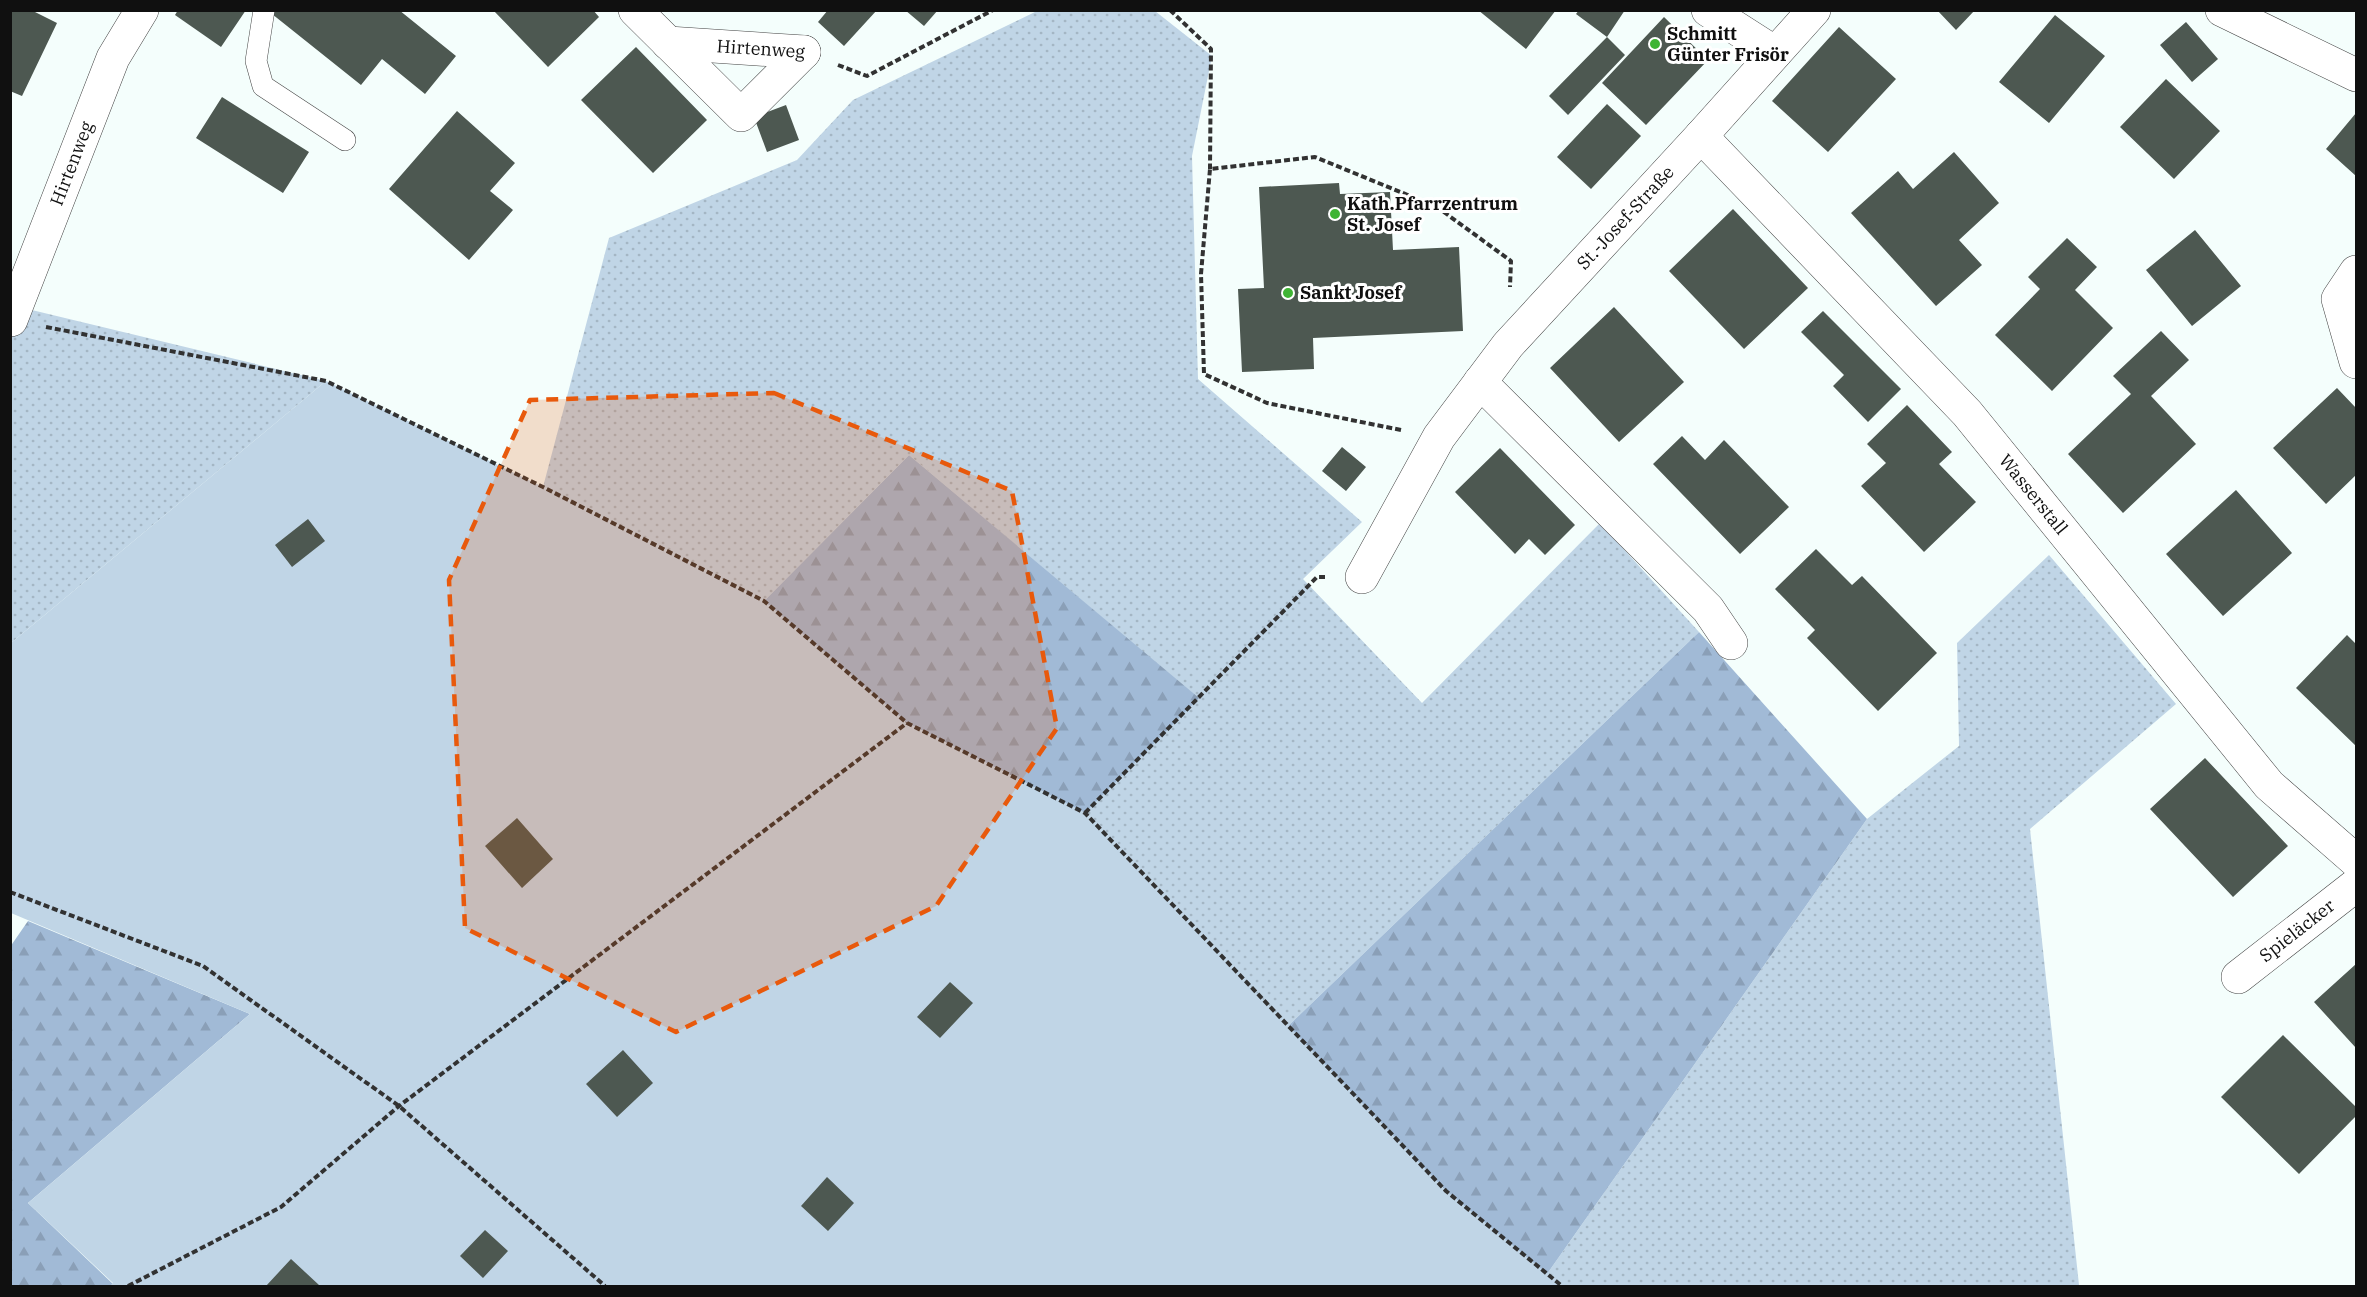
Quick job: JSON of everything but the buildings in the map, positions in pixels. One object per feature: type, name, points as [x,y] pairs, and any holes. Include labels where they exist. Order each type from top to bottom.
[{"type":"street","name":"Hirtenweg","points":[[11,320],[113,58],[142,10]]},
{"type":"street","name":"Hirtenweg","points":[[635,10],[741,115],[804,52]]},
{"type":"street","points":[[1708,10],[1775,53]]},
{"type":"street","name":"St.-Josef-Straße","points":[[1362,577],[1439,437],[1508,345],[1814,10]]},
{"type":"street","points":[[2222,10],[2356,75]]},
{"type":"street","name":"Hirtenweg","points":[[668,43],[804,52]]},
{"type":"street","name":"Wasserstall","points":[[1701,136],[1967,413],[2269,785],[2356,861]]},
{"type":"street","points":[[2356,272],[2338,299],[2356,362]]},
{"type":"street","points":[[1480,382],[1708,609],[1731,643]]},
{"type":"street","name":"Spieläcker","points":[[2238,977],[2356,885]]},
{"type":"lane","points":[[264,10],[256,61],[263,86],[345,140]]},
{"type":"path","points":[[804,52],[867,76],[993,10]]},
{"type":"path","points":[[1170,10],[1211,49],[1210,169],[1201,274],[1204,374],[1267,404],[1439,437]]},
{"type":"path","points":[[1210,169],[1315,156],[1437,207],[1511,261],[1508,345]]},
{"type":"path","points":[[11,320],[326,381],[543,487],[764,601],[907,723],[1085,813],[1446,1191],[1562,1287]]},
{"type":"path","points":[[1085,813],[1317,577],[1362,577]]},
{"type":"path","points":[[128,1287],[281,1207],[399,1106],[907,723]]},
{"type":"path","points":[[10,892],[203,966],[399,1106],[605,1287]]},
{"type":"highlighted area","points":[[774,393],[1012,491],[1057,728],[936,906],[676,1032],[465,928],[449,580],[530,400]]},
{"type":"shaded area","points":[[1037,11],[1155,11],[1212,56],[1192,156],[1198,379],[1362,522],[1303,579],[1422,703],[1600,523],[1699,632],[1288,1026],[1085,813],[1198,698],[909,455],[764,601],[543,487],[609,238],[797,160],[853,100]]},
{"type":"shaded area","points":[[11,305],[326,381],[11,643]]},
{"type":"shaded area","points":[[326,381],[543,487],[764,601],[907,723],[1085,813],[1446,1191],[1562,1286],[110,1286],[113,1283],[28,1203],[250,1014],[11,913],[11,643]]},
{"type":"shaded area","points":[[2049,555],[2176,704],[2030,829],[2079,1285],[1562,1286],[1547,1274],[1867,819],[1959,746],[1957,643]]},
{"type":"green space","points":[[909,455],[1199,698],[1085,813],[907,723],[764,601]]},
{"type":"green space","points":[[1699,632],[1867,819],[1547,1274],[1446,1191],[1288,1026]]},
{"type":"green space","points":[[28,921],[250,1014],[28,1203],[113,1284],[110,1286],[11,1286],[10,947]]},
{"type":"place","name":"Schmitt Günter Frisör","points":[[1655,44]]},
{"type":"place","name":"Kath.Pfarrzentrum St. Josef","points":[[1335,214]]},
{"type":"place","name":"Sankt Josef","points":[[1288,293]]}]
